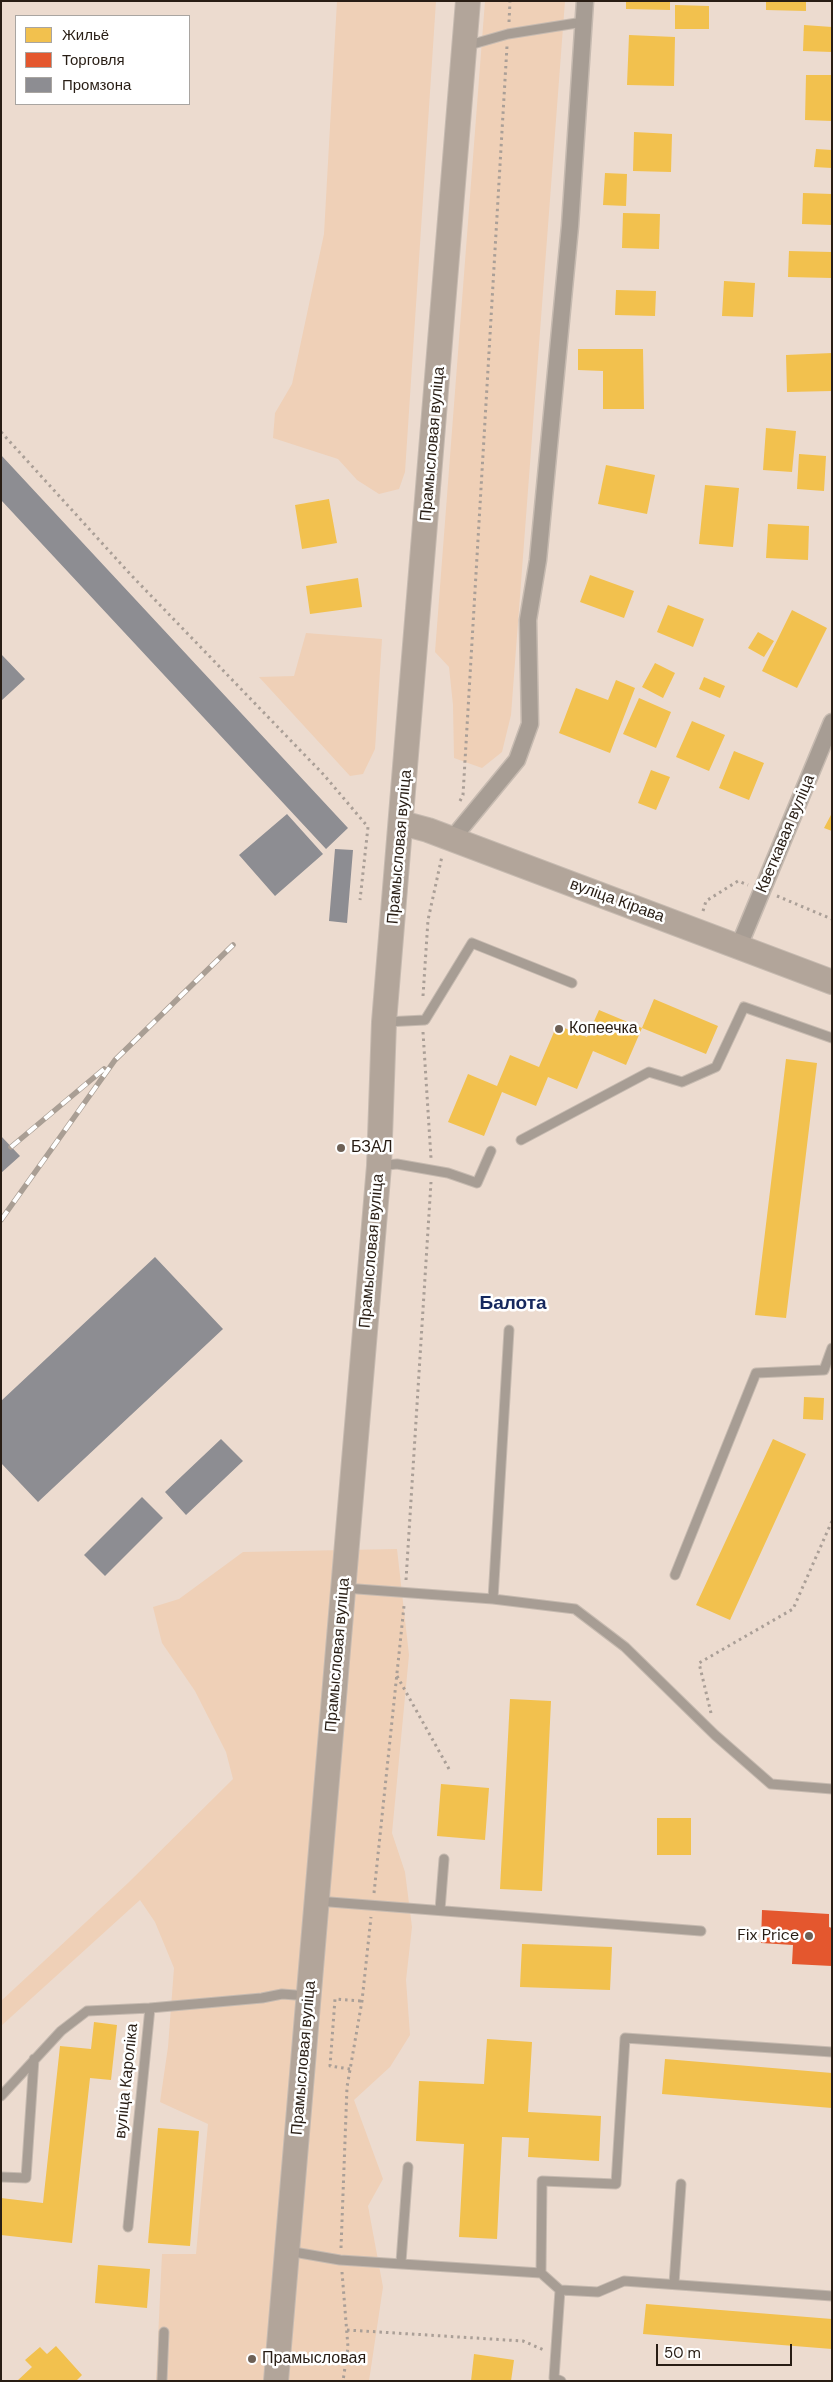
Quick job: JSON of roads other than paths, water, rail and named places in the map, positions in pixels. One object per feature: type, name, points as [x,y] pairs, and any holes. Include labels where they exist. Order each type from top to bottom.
[{"type":"main road","name":"Прамысловая вуліца","points":[[276,2381],[379,1166],[384,1022],[402,823],[468,1]]},
{"type":"main road","name":"вуліца Кірава","points":[[402,823],[449,838],[832,982]]},
{"type":"street","points":[[449,838],[517,760],[530,724],[528,620],[538,560],[569,236],[585,1]]},
{"type":"street","name":"Кветкавая вуліца","points":[[739,946],[832,722]]},
{"type":"lane","points":[[465,46],[508,34],[583,22]]},
{"type":"lane","points":[[384,1022],[425,1020],[472,943],[572,983]]},
{"type":"lane","points":[[521,1140],[649,1072],[682,1082],[716,1067],[744,1008],[832,1038]]},
{"type":"lane","points":[[379,1166],[396,1164],[432,1170],[448,1173],[477,1183],[491,1151]]},
{"type":"lane","points":[[493,1599],[508,1330]]},
{"type":"lane","points":[[675,1575],[756,1373],[824,1370],[832,1348]]},
{"type":"lane","points":[[344,1588],[493,1599],[575,1609],[625,1647],[714,1734],[771,1784],[832,1789]]},
{"type":"lane","points":[[440,1910],[444,1859]]},
{"type":"lane","points":[[317,1901],[701,1931]]},
{"type":"lane","name":"вуліца Кароліка","points":[[128,2227],[150,2008],[262,1998],[282,1994],[309,1996]]},
{"type":"lane","points":[[1,2096],[61,2031],[87,2011],[150,2008]]},
{"type":"lane","points":[[541,2273],[542,2181],[616,2184],[625,2038],[832,2052]]},
{"type":"lane","points":[[1,2177],[26,2178],[34,2059]]},
{"type":"lane","points":[[401,2262],[408,2167]]},
{"type":"lane","points":[[674,2284],[681,2184]]},
{"type":"lane","points":[[287,2251],[340,2260],[401,2262],[541,2273],[560,2290],[598,2292],[624,2281],[832,2296]]},
{"type":"lane","points":[[555,2380],[560,2290]]},
{"type":"lane","points":[[162,2381],[164,2332]]},
{"type":"railway","points":[[1,1220],[115,1060],[233,945]]},
{"type":"railway","points":[[11,1147],[104,1069]]},
{"type":"place","name":"Копеечка","points":[[559,1029]]},
{"type":"place","name":"БЗАЛ","points":[[341,1148]]},
{"type":"place","name":"Fix Price","points":[[809,1936]]},
{"type":"place","name":"Прамысловая","points":[[252,2359]]},
{"type":"district","name":"Балота","points":[[513,1304]]}]
